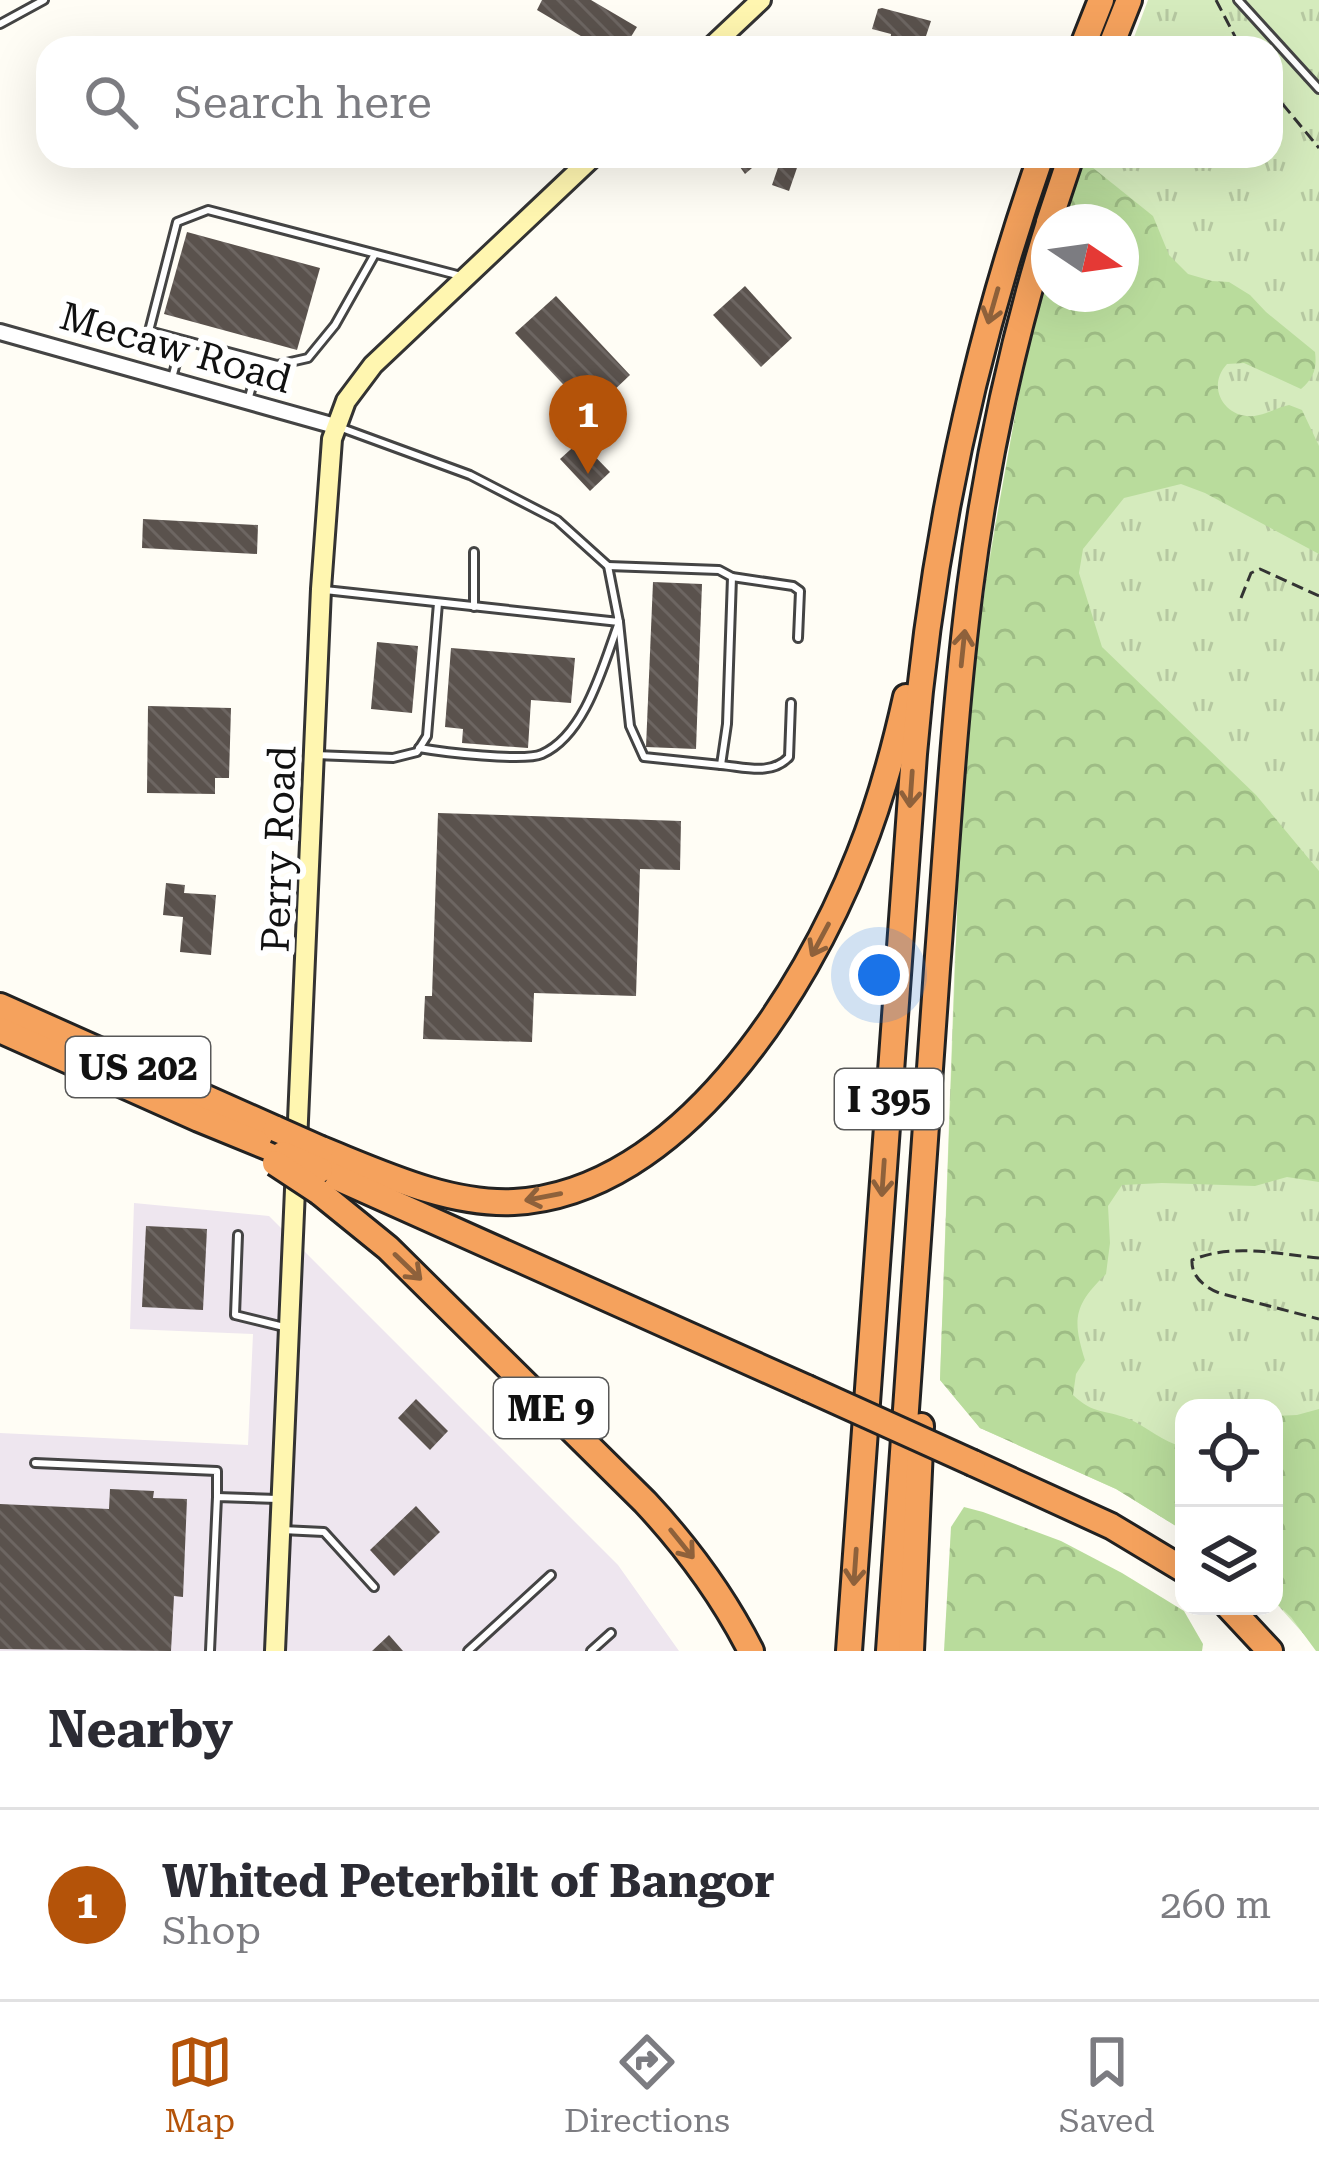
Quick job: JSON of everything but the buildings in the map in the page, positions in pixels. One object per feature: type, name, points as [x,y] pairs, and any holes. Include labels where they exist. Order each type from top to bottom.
[{"type":"highway","points":[[1087,36],[1101,0]]},
{"type":"highway","points":[[1115,36],[1129,0]]},
{"type":"highway","name":"I 395","points":[[849,1651],[916,719],[938,548],[958,444],[982,344],[1038,168]]},
{"type":"highway","name":"I 395","points":[[1055,204],[1067,168]]},
{"type":"highway","name":"I 395","points":[[889,1651],[952,767],[970,589],[986,483],[1031,291]]},
{"type":"highway","points":[[364,1166],[476,1200],[542,1198],[622,1167],[669,1134],[712,1094],[799,977],[858,858],[890,765],[938,548]]},
{"type":"highway","name":"US 202","points":[[0,1006],[320,1170],[364,1166]]},
{"type":"highway","name":"US 202","points":[[0,1030],[199,1119]]},
{"type":"highway","name":"ME 9","points":[[199,1119],[275,1147],[320,1170],[388,1248],[637,1493],[694,1558],[751,1651]]},
{"type":"highway","points":[[364,1166],[808,1380]]},
{"type":"highway","points":[[320,1170],[974,1454],[1096,1502],[1175,1547]]},
{"type":"highway","points":[[911,1651],[922,1384],[917,1259]]},
{"type":"highway","points":[[974,1454],[1175,1565]]},
{"type":"highway","points":[[1236,1615],[1270,1651]]},
{"type":"highway","points":[[1258,1615],[1289,1651]]},
{"type":"street","points":[[723,36],[761,0]]},
{"type":"street","name":"Perry Road","points":[[275,1651],[329,453],[346,401],[373,365],[581,168]]},
{"type":"street","name":"Mecaw Road","points":[[0,332],[335,426]]},
{"type":"lane","points":[[0,24],[44,0]]},
{"type":"lane","points":[[1238,0],[1271,36]]},
{"type":"lane","points":[[1283,49],[1319,89]]},
{"type":"lane","points":[[375,254],[335,325],[308,358],[277,365],[149,331],[177,222],[208,210],[465,277]]},
{"type":"lane","points":[[171,381],[182,341]]},
{"type":"lane","points":[[248,402],[260,361]]},
{"type":"lane","points":[[335,426],[470,475],[557,520],[608,566],[630,727],[644,757],[765,770],[781,766],[789,757],[791,703]]},
{"type":"lane","points":[[474,552],[474,607]]},
{"type":"lane","points":[[608,566],[719,570],[732,577],[793,586],[800,591],[798,638]]},
{"type":"lane","points":[[721,765],[732,577]]},
{"type":"lane","points":[[321,589],[619,622]]},
{"type":"lane","points":[[315,755],[393,758],[417,752],[427,736],[438,603]]},
{"type":"lane","points":[[419,748],[538,757],[561,742],[582,713],[619,622]]},
{"type":"lane","points":[[238,1235],[235,1315],[290,1328]]},
{"type":"lane","points":[[34,1462],[217,1471],[210,1651]]},
{"type":"lane","points":[[217,1497],[282,1500]]},
{"type":"lane","points":[[281,1530],[324,1532],[374,1587]]},
{"type":"lane","points":[[468,1651],[551,1575]]},
{"type":"lane","points":[[591,1651],[611,1633]]},
{"type":"path","points":[[1216,0],[1235,36]]},
{"type":"path","points":[[1283,104],[1319,148]]},
{"type":"path","points":[[1241,598],[1251,573],[1260,569],[1319,596]]},
{"type":"path","points":[[1319,1258],[1236,1251],[1207,1254],[1191,1264],[1197,1277],[1220,1294],[1319,1319]]},
{"type":"shaded area","points":[[134,1203],[269,1216],[618,1565],[679,1651],[0,1651],[0,1433],[248,1445],[253,1334],[130,1329]]},
{"type":"green space","points":[[1148,0],[1319,0],[1319,1651],[1283,1611],[1283,1399],[1175,1399],[1175,1525],[1116,1489],[980,1428],[940,1380],[955,952],[986,576],[1037,312],[1139,312],[1139,204],[1069,204],[1080,168],[1283,168],[1283,36],[1134,36]]},
{"type":"green space","points":[[1079,168],[1093,168],[1138,204],[1068,204]]},
{"type":"green space","points":[[1139,205],[1153,216],[1169,255],[1188,274],[1229,282],[1250,295],[1315,352],[1316,358],[1312,377],[1301,389],[1244,363],[1227,364],[1218,384],[1223,402],[1238,414],[1259,415],[1289,405],[1302,410],[1319,446],[1319,554],[1181,484],[1124,498],[1083,549],[1079,573],[1102,647],[1256,795],[1319,871],[1319,1182],[1287,1177],[1255,1186],[1122,1185],[1108,1206],[1106,1274],[1087,1295],[1079,1313],[1078,1334],[1085,1360],[1076,1374],[1073,1395],[1093,1409],[1129,1419],[1175,1444],[1175,1525],[1116,1489],[980,1428],[940,1380],[962,778],[992,544],[1037,312],[1139,312]]},
{"type":"green space","points":[[1319,1409],[1319,1651],[1283,1609],[1283,1416]]},
{"type":"green space","points":[[964,1507],[1061,1541],[1175,1605],[1175,1615],[1186,1615],[1203,1644],[1202,1651],[944,1651],[951,1527]]},
{"type":"place","name":"Whited Peterbilt of Bangor","points":[[588,474]]}]
